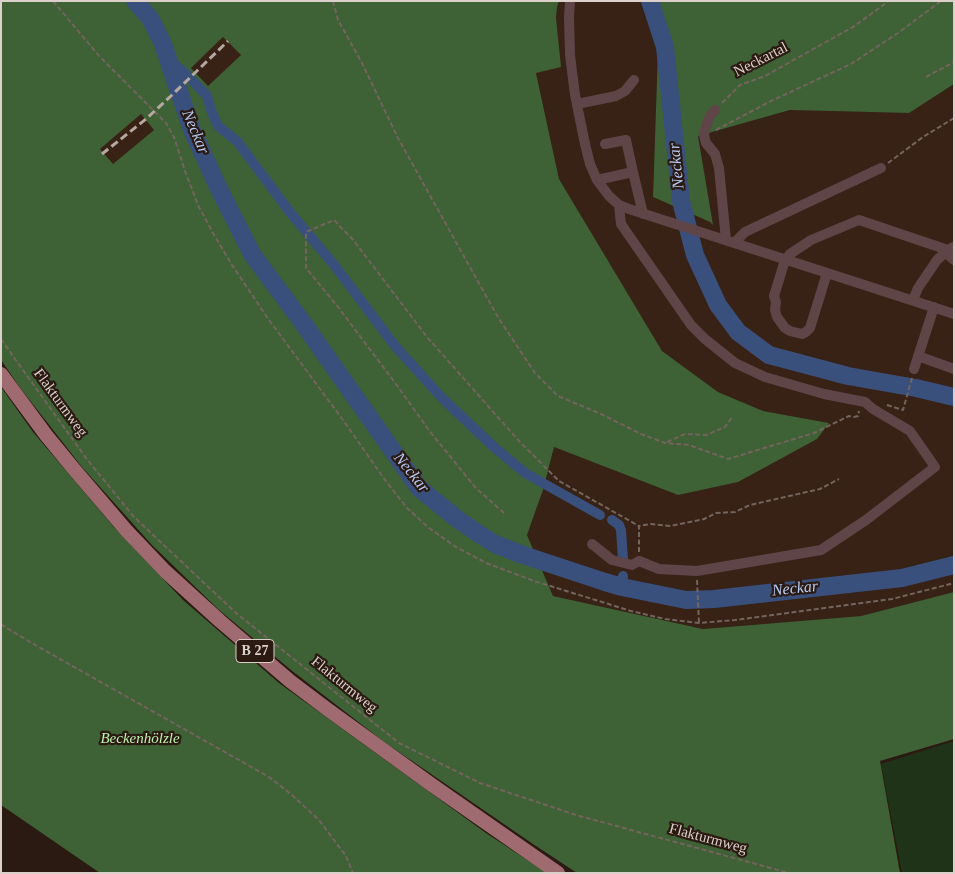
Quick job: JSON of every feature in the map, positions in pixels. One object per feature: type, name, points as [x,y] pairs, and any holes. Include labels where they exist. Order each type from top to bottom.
[{"type":"main road","name":"B 27","points":[[1,374],[72,468],[126,530],[165,571],[220,621],[290,681],[327,709],[558,873]]},
{"type":"street","points":[[570,1],[570,55],[586,150],[597,180],[609,196],[619,205],[950,313],[954,303]]},
{"type":"street","points":[[577,104],[616,96],[625,91],[634,80]]},
{"type":"street","points":[[715,110],[710,116],[704,136],[706,143],[715,154],[719,168],[726,240]]},
{"type":"street","points":[[605,144],[626,140],[643,214]]},
{"type":"street","points":[[726,240],[880,168]]},
{"type":"street","points":[[597,180],[633,172]]},
{"type":"street","points":[[592,544],[612,560],[632,565],[639,561],[659,570],[697,571],[822,550],[866,520],[936,467],[910,431],[862,402],[765,378],[735,363],[705,339],[692,325],[621,224],[619,205]]},
{"type":"street","points":[[827,273],[810,328],[802,334],[785,328],[777,316],[774,296],[785,260],[790,254],[811,240],[859,220],[949,250],[954,260]]},
{"type":"street","points":[[913,300],[918,288],[937,260],[949,250]]},
{"type":"street","points":[[914,369],[934,307]]},
{"type":"street","points":[[918,356],[954,369]]},
{"type":"path","points":[[53,1],[100,57],[166,123],[174,137],[198,205],[232,265],[268,320],[407,508],[428,528],[456,547],[486,563],[534,581],[631,611],[665,619],[699,623],[735,620],[892,598],[954,583]]},
{"type":"path","points":[[333,1],[338,20],[362,63],[398,138],[494,311],[535,373],[558,396],[601,414],[640,434],[665,443],[690,444],[728,458],[814,433],[849,416],[858,416],[862,402]]},
{"type":"path","name":"Neckartal","points":[[715,110],[740,85],[765,76],[853,27],[889,1]]},
{"type":"path","points":[[704,136],[771,101],[851,64],[898,33],[941,1]]},
{"type":"path","points":[[926,77],[954,62]]},
{"type":"path","points":[[880,168],[923,137],[954,118]]},
{"type":"path","points":[[504,513],[475,487],[431,433],[344,314],[306,268],[306,232],[334,220],[354,241],[427,337],[558,481],[639,526],[651,524],[670,526],[704,519],[716,513],[735,512],[757,503],[820,489],[839,479]]},
{"type":"path","name":"Flakturmweg","points":[[1,338],[86,458],[134,517],[236,613],[399,743],[480,783],[576,815],[789,873]]},
{"type":"path","points":[[904,407],[914,369]]},
{"type":"path","points":[[665,443],[685,434],[706,435],[725,427],[733,416]]},
{"type":"path","points":[[639,526],[639,561]]},
{"type":"path","points":[[697,584],[699,623]]},
{"type":"path","points":[[1,624],[269,777],[292,795],[318,820],[346,856],[353,873]]},
{"type":"shaded area","points":[[559,1],[642,2],[658,49],[653,197],[712,224],[698,136],[790,110],[909,113],[954,84],[954,592],[861,616],[703,629],[553,596],[527,535],[543,490],[554,447],[678,495],[829,423],[763,411],[718,392],[662,351],[559,179],[536,72],[556,18]]},
{"type":"shaded area","points":[[223,37],[241,55],[208,86],[191,68]]},
{"type":"shaded area","points":[[141,114],[154,130],[113,165],[100,149]]},
{"type":"green space","points":[[1,1],[559,1],[556,18],[561,67],[536,73],[559,179],[662,351],[718,392],[763,411],[829,423],[817,439],[738,482],[678,495],[554,447],[543,490],[527,535],[553,596],[703,629],[861,616],[954,592],[954,739],[880,761],[900,873],[577,873],[383,741],[291,670],[218,609],[152,545],[82,467],[21,389],[1,360]],"holes":[[[223,37],[241,55],[208,86],[191,68]],[[141,114],[154,130],[113,164],[100,149]]]},
{"type":"green space","points":[[641,1],[954,1],[954,84],[909,113],[790,110],[698,136],[713,225],[653,197],[658,49]]},
{"type":"green space","name":"Beckenhölzle","points":[[1,387],[33,432],[113,526],[183,600],[279,683],[486,833],[547,873],[100,873],[1,805]]},
{"type":"green space","points":[[954,741],[954,873],[902,873],[881,764]]},
{"type":"waterway","name":"Neckar","points":[[135,1],[150,18],[163,44],[192,130],[252,254],[419,488],[476,532],[495,544],[523,555],[605,582],[686,600],[714,599],[902,578],[954,565]]},
{"type":"waterway","name":"Neckar","points":[[650,1],[665,47],[681,201],[695,255],[718,305],[738,332],[769,355],[848,376],[954,397]]},
{"type":"waterway","points":[[168,59],[186,74],[207,96],[218,126],[237,141],[289,211],[335,266],[395,346],[443,399],[495,448],[525,473],[600,515]]},
{"type":"waterway","points":[[612,520],[619,525],[621,530],[623,559]]},
{"type":"waterway","points":[[622,587],[623,576]]},
{"type":"railway","points":[[102,154],[146,119],[228,41]]}]
